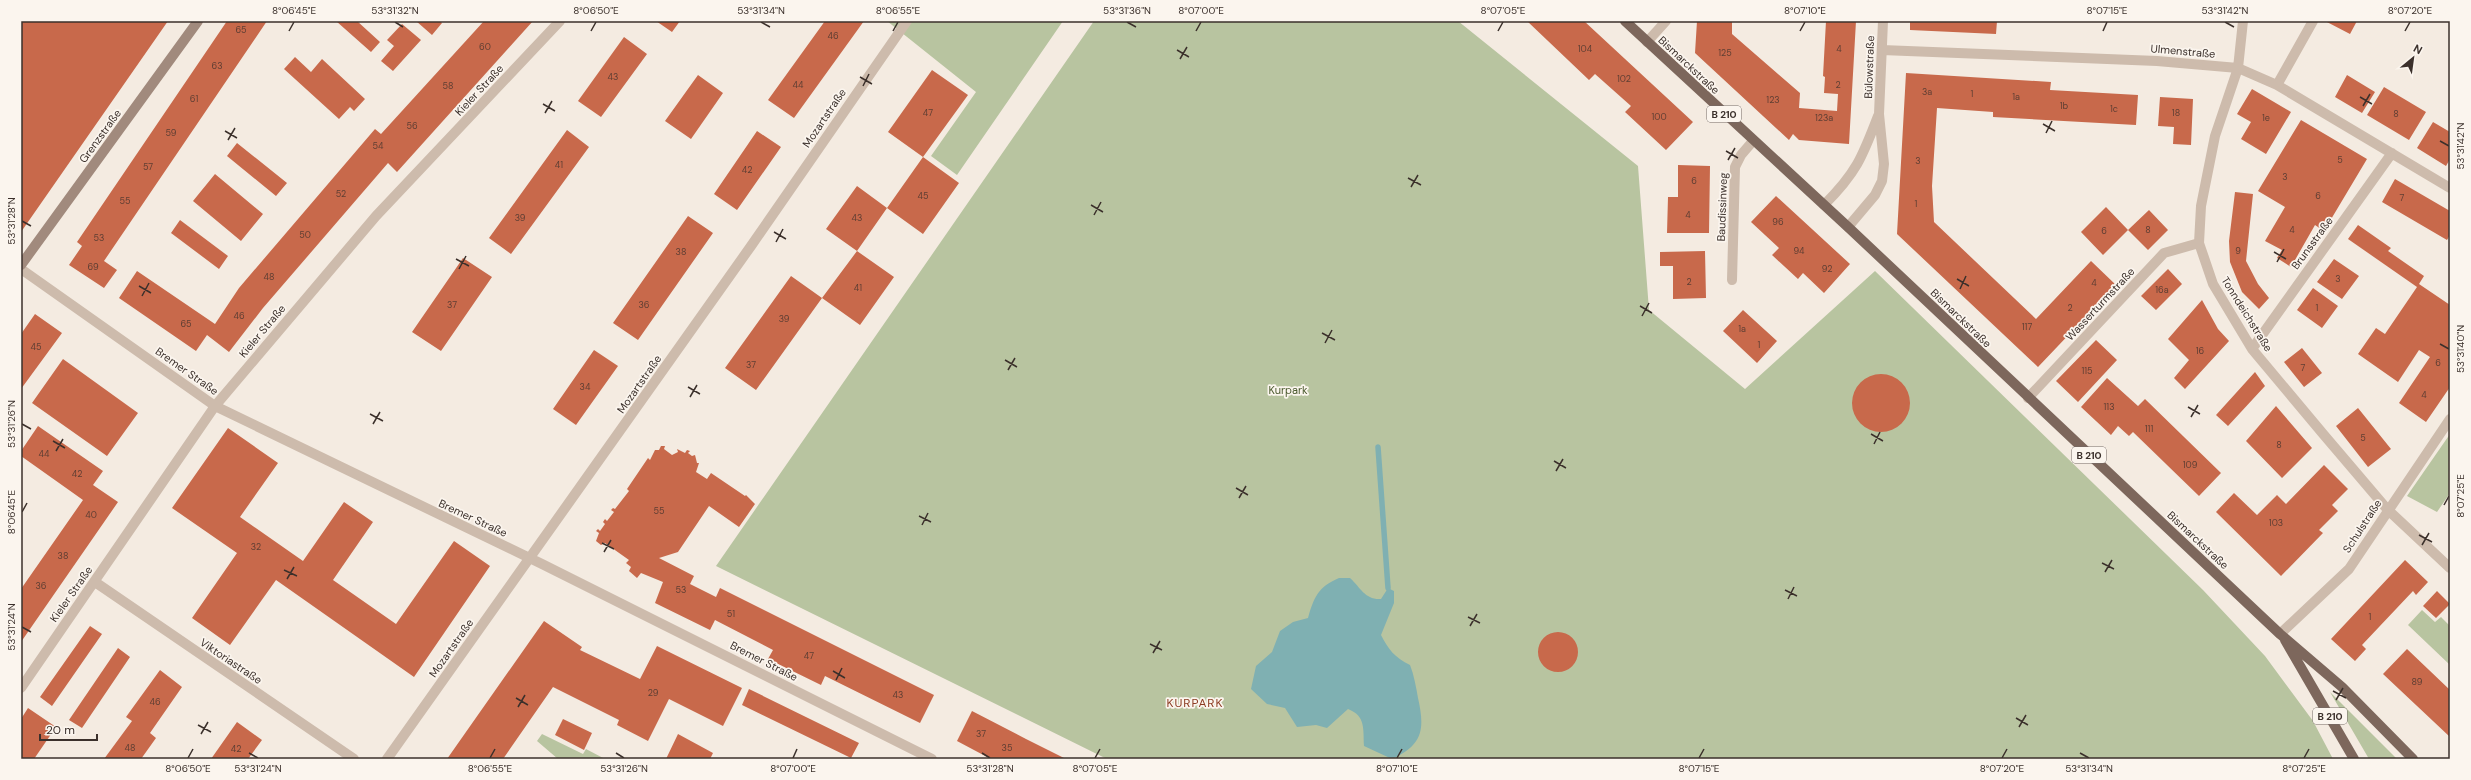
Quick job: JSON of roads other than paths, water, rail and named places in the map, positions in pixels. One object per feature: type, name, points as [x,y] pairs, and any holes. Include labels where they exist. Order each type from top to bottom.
[{"type":"main road","name":"Grenzstraße","points":[[21,265],[198,21]]},
{"type":"main road","name":"Bismarckstraße","points":[[1625,21],[1753,141],[1848,227],[2280,634],[2342,687],[2413,759]]},
{"type":"main road","name":"Bismarckstraße","points":[[2280,634],[2354,759]]},
{"type":"street","name":"Kieler Straße","points":[[21,688],[215,406],[376,216],[560,21]]},
{"type":"street","name":"Mozartstraße","points":[[387,759],[907,21]]},
{"type":"street","points":[[1647,42],[1666,21]]},
{"type":"street","name":"Bülowstraße","points":[[1848,227],[1875,195],[1882,181],[1884,164],[1879,114],[1883,21]]},
{"type":"street","name":"Tonndeichstraße","points":[[2243,21],[2238,68],[2215,136],[2201,206],[2199,243],[2214,284],[2252,349],[2387,509],[2450,568]]},
{"type":"street","points":[[2277,85],[2313,21]]},
{"type":"street","name":"Ulmenstraße","points":[[1882,50],[2157,61],[2238,68],[2277,85],[2450,188]]},
{"type":"street","name":"Bülowstraße","points":[[1824,205],[1852,175],[1863,157],[1879,114]]},
{"type":"street","name":"Baudissinweg","points":[[1732,280],[1735,166],[1740,155],[1753,141]]},
{"type":"street","name":"Brunsstraße","points":[[2252,349],[2392,153]]},
{"type":"street","name":"Wasserturmstraße","points":[[2028,398],[2164,253],[2199,243]]},
{"type":"street","name":"Bremer Straße","points":[[21,269],[215,406],[530,558],[919,756],[932,759]]},
{"type":"street","name":"Schulstraße","points":[[2280,634],[2348,569],[2387,509],[2450,419]]},
{"type":"street","name":"Viktoriastraße","points":[[95,582],[354,759]]},
{"type":"water","points":[[1339,578],[1350,578],[1364,593],[1371,598],[1381,599],[1388,588],[1394,591],[1394,603],[1381,635],[1392,653],[1410,665],[1416,685],[1421,727],[1416,742],[1402,754],[1392,759],[1364,746],[1361,719],[1358,715],[1348,709],[1327,728],[1316,725],[1297,727],[1285,708],[1267,704],[1251,689],[1256,666],[1272,652],[1280,631],[1293,622],[1308,618],[1312,604],[1318,594],[1326,585]]},
{"type":"waterway","points":[[1378,447],[1388,588]]},
{"type":"district","name":"KURPARK","points":[[1195,703]]},
{"type":"park label","name":"Kurpark","points":[[1288,390]]}]
